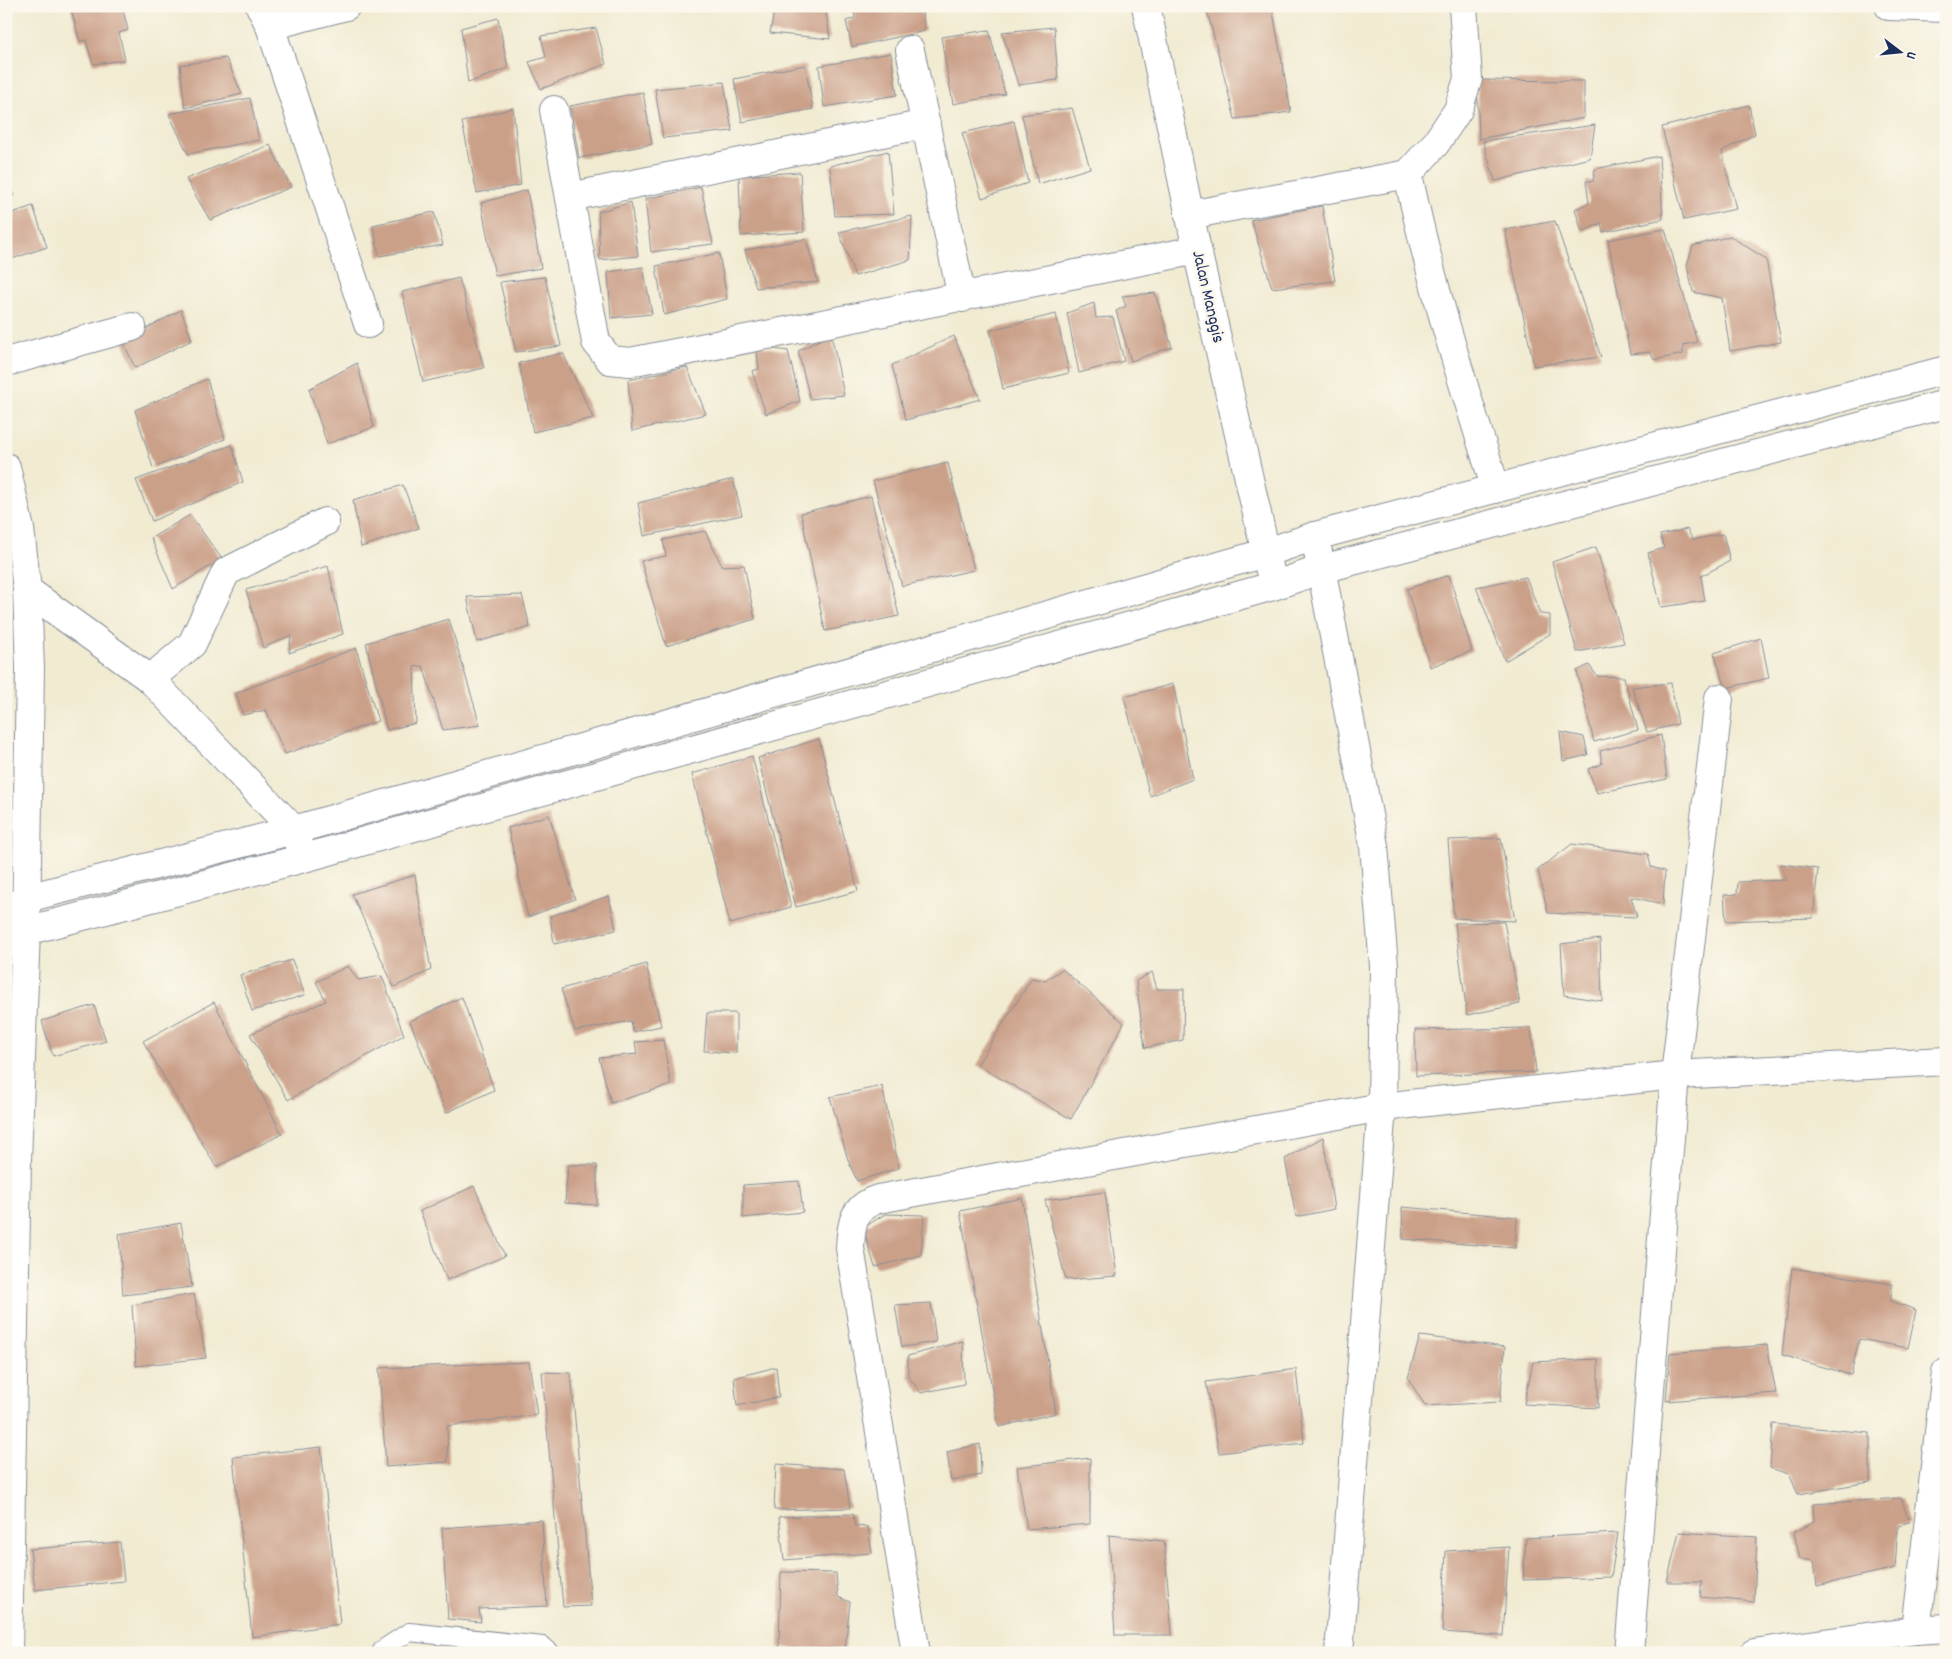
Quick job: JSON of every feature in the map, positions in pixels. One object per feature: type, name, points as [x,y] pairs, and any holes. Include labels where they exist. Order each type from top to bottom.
[{"type":"main road","points":[[346,6],[265,16],[368,324]]},
{"type":"main road","name":"Jalan Manggis","points":[[1146,6],[1196,250],[1273,586]]},
{"type":"main road","points":[[1189,215],[1408,174],[1436,143],[1458,110],[1468,79],[1463,6]]},
{"type":"main road","points":[[1890,6],[1946,8]]},
{"type":"main road","points":[[910,50],[962,298]]},
{"type":"main road","points":[[554,110],[596,342],[610,360],[630,362],[962,298],[1196,250]]},
{"type":"main road","points":[[570,197],[926,124]]},
{"type":"main road","points":[[1408,174],[1421,235],[1467,398],[1496,489]]},
{"type":"main road","points":[[6,362],[132,327]]},
{"type":"main road","points":[[17,904],[294,830],[1265,553],[1315,536],[1946,370]]},
{"type":"main road","points":[[16,927],[304,858],[1273,586],[1322,569],[1946,404]]},
{"type":"main road","points":[[6,467],[20,529],[27,590],[30,668],[16,927],[16,1169],[8,1653]]},
{"type":"main road","points":[[150,680],[192,644],[226,572],[325,522]]},
{"type":"main road","points":[[1315,536],[1374,846],[1384,966],[1382,1107],[1339,1653]]},
{"type":"main road","points":[[27,590],[150,680],[294,830],[304,858]]},
{"type":"main road","points":[[1629,1653],[1675,1075],[1719,698]]},
{"type":"main road","points":[[916,1653],[850,1248],[850,1234],[858,1209],[866,1203],[878,1199],[1382,1107],[1675,1075],[1946,1061]]},
{"type":"main road","points":[[1916,1630],[1946,1372]]},
{"type":"main road","points":[[1754,1653],[1916,1630],[1946,1628]]},
{"type":"lane","points":[[381,1653],[383,1649],[410,1632],[543,1646],[551,1653]]},
{"type":"building","points":[[70,6],[122,6],[128,30],[119,33],[125,60],[93,64],[86,40],[80,41]]},
{"type":"building","points":[[775,6],[825,6],[830,39],[770,33]]},
{"type":"building","points":[[853,6],[921,6],[925,31],[852,47],[846,21],[855,18]]},
{"type":"building","points":[[1206,6],[1272,6],[1291,112],[1235,119]]},
{"type":"building","points":[[498,18],[508,68],[468,83],[461,28]]},
{"type":"building","points":[[1054,27],[1058,80],[1018,85],[1002,32]]},
{"type":"building","points":[[596,28],[606,64],[541,89],[529,62],[546,57],[541,36]]},
{"type":"building","points":[[989,30],[1005,94],[953,104],[941,37]]},
{"type":"building","points":[[891,53],[897,95],[824,107],[819,66]]},
{"type":"building","points":[[226,58],[242,94],[185,108],[180,65]]},
{"type":"building","points":[[805,65],[813,109],[742,122],[734,79]]},
{"type":"building","points":[[1477,80],[1584,81],[1584,118],[1479,139]]},
{"type":"building","points":[[724,82],[732,131],[663,138],[655,89]]},
{"type":"building","points":[[643,92],[652,144],[579,158],[570,106]]},
{"type":"building","points":[[250,98],[259,140],[188,154],[169,114]]},
{"type":"building","points":[[1749,105],[1755,134],[1722,151],[1736,209],[1684,220],[1662,127]]},
{"type":"building","points":[[513,108],[521,185],[477,193],[462,122]]},
{"type":"building","points":[[1072,108],[1090,168],[1038,184],[1022,115]]},
{"type":"building","points":[[1014,121],[1028,183],[982,198],[962,133]]},
{"type":"building","points":[[1595,125],[1590,158],[1495,181],[1483,141]]},
{"type":"building","points":[[270,145],[291,187],[210,220],[186,179]]},
{"type":"building","points":[[888,151],[894,214],[835,216],[830,166]]},
{"type":"building","points":[[1659,156],[1663,219],[1603,232],[1601,223],[1582,232],[1575,209],[1589,203],[1586,181],[1593,181],[1595,169]]},
{"type":"building","points":[[800,172],[804,232],[741,236],[739,176]]},
{"type":"building","points":[[6,175],[14,196],[6,199]]},
{"type":"building","points":[[701,187],[713,244],[651,252],[645,199]]},
{"type":"building","points":[[527,190],[541,268],[495,276],[481,203]]},
{"type":"building","points":[[631,202],[638,256],[600,260],[598,212]]},
{"type":"building","points":[[33,206],[47,247],[6,261],[6,215]]},
{"type":"building","points":[[1322,206],[1335,281],[1272,288],[1251,220]]},
{"type":"building","points":[[434,212],[443,245],[379,256],[373,225]]},
{"type":"building","points":[[912,216],[910,260],[855,276],[839,232]]},
{"type":"building","points":[[1555,221],[1601,357],[1534,366],[1505,230]]},
{"type":"building","points":[[1665,229],[1697,342],[1683,345],[1683,354],[1654,360],[1650,352],[1630,354],[1608,240]]},
{"type":"building","points":[[1730,236],[1766,259],[1781,342],[1730,351],[1722,298],[1693,292],[1687,265],[1693,246]]},
{"type":"building","points":[[806,239],[818,282],[756,288],[745,250]]},
{"type":"building","points":[[719,253],[727,299],[664,315],[656,266]]},
{"type":"building","points":[[643,267],[652,314],[611,318],[608,272]]},
{"type":"building","points":[[545,277],[561,346],[516,352],[500,282]]},
{"type":"building","points":[[459,278],[484,368],[423,382],[402,292]]},
{"type":"building","points":[[1155,293],[1172,347],[1131,361],[1116,311],[1126,306],[1122,296]]},
{"type":"building","points":[[1094,303],[1096,318],[1113,317],[1124,361],[1079,373],[1067,313]]},
{"type":"building","points":[[181,310],[192,340],[135,368],[123,341]]},
{"type":"building","points":[[1056,314],[1069,373],[1003,389],[990,330]]},
{"type":"building","points":[[831,334],[844,395],[810,399],[798,351]]},
{"type":"building","points":[[954,336],[980,399],[906,420],[892,365]]},
{"type":"building","points":[[756,346],[788,351],[800,401],[766,414],[752,371],[759,369]]},
{"type":"building","points":[[563,353],[593,418],[533,432],[519,363]]},
{"type":"building","points":[[357,363],[374,427],[327,444],[309,389]]},
{"type":"building","points":[[687,367],[706,414],[632,431],[628,380]]},
{"type":"building","points":[[207,379],[225,439],[153,468],[135,410]]},
{"type":"building","points":[[232,445],[243,482],[152,521],[136,480]]},
{"type":"building","points":[[948,463],[974,570],[902,586],[873,481]]},
{"type":"building","points":[[733,479],[742,515],[644,536],[638,503]]},
{"type":"building","points":[[403,485],[419,528],[361,547],[353,500]]},
{"type":"building","points":[[871,496],[899,616],[825,631],[801,513]]},
{"type":"building","points":[[190,515],[222,559],[173,589],[151,538]]},
{"type":"building","points":[[1687,529],[1693,540],[1723,534],[1730,561],[1701,576],[1705,601],[1661,607],[1648,553],[1664,548],[1660,535]]},
{"type":"building","points":[[705,531],[722,566],[744,565],[755,619],[666,646],[641,561],[666,556],[663,540]]},
{"type":"building","points":[[1596,547],[1624,643],[1577,652],[1552,562]]},
{"type":"building","points":[[328,566],[343,634],[289,653],[291,635],[263,648],[246,590]]},
{"type":"building","points":[[1449,575],[1472,651],[1430,667],[1407,589]]},
{"type":"building","points":[[1526,577],[1540,614],[1550,615],[1550,634],[1505,661],[1476,587]]},
{"type":"building","points":[[522,595],[530,627],[477,642],[467,597]]},
{"type":"building","points":[[449,619],[480,725],[443,730],[423,666],[414,667],[416,723],[387,730],[366,643]]},
{"type":"building","points":[[1761,638],[1769,678],[1726,688],[1714,653]]},
{"type":"building","points":[[356,648],[378,721],[285,754],[266,710],[243,715],[236,693]]},
{"type":"building","points":[[1589,665],[1597,676],[1624,677],[1638,730],[1594,742],[1577,671]]},
{"type":"building","points":[[1671,683],[1678,724],[1647,732],[1632,687]]},
{"type":"building","points":[[1173,684],[1193,779],[1150,796],[1124,697]]},
{"type":"building","points":[[1560,732],[1584,737],[1588,755],[1563,761]]},
{"type":"building","points":[[1661,735],[1667,779],[1597,793],[1588,769],[1602,764],[1600,751]]},
{"type":"building","points":[[819,739],[858,891],[796,907],[758,758]]},
{"type":"building","points":[[752,756],[791,907],[730,924],[692,774]]},
{"type":"building","points":[[549,815],[575,899],[528,917],[508,828]]},
{"type":"building","points":[[1501,838],[1515,921],[1454,918],[1448,840]]},
{"type":"building","points":[[1572,844],[1648,854],[1651,867],[1665,871],[1663,904],[1631,897],[1637,917],[1548,913],[1538,870]]},
{"type":"building","points":[[1781,864],[1818,869],[1813,918],[1726,921],[1724,895],[1737,894],[1738,882],[1786,880]]},
{"type":"building","points":[[415,875],[431,970],[394,987],[352,894]]},
{"type":"building","points":[[609,896],[616,930],[554,944],[550,916]]},
{"type":"building","points":[[1504,922],[1520,1004],[1467,1015],[1455,923]]},
{"type":"building","points":[[1600,939],[1602,1001],[1564,995],[1561,944]]},
{"type":"building","points":[[292,960],[305,995],[252,1011],[240,975]]},
{"type":"building","points":[[646,964],[661,1026],[633,1032],[631,1021],[575,1031],[561,989]]},
{"type":"building","points":[[348,966],[358,980],[382,976],[404,1035],[288,1100],[250,1034],[326,1001],[316,982]]},
{"type":"building","points":[[1062,969],[1124,1023],[1071,1119],[977,1065],[1032,978],[1045,981]]},
{"type":"building","points":[[1152,972],[1157,989],[1184,989],[1183,1040],[1145,1048],[1136,981]]},
{"type":"building","points":[[462,997],[494,1090],[446,1113],[410,1021]]},
{"type":"building","points":[[214,1002],[282,1134],[216,1167],[143,1041]]},
{"type":"building","points":[[94,1005],[106,1041],[53,1056],[42,1021]]},
{"type":"building","points":[[707,1013],[736,1013],[736,1053],[704,1051]]},
{"type":"building","points":[[1531,1028],[1536,1072],[1416,1076],[1415,1030]]},
{"type":"building","points":[[663,1040],[671,1085],[611,1103],[599,1058],[637,1054],[635,1042]]},
{"type":"building","points":[[882,1086],[899,1168],[857,1181],[848,1160],[830,1097]]},
{"type":"building","points":[[1323,1137],[1334,1209],[1296,1217],[1285,1159]]},
{"type":"building","points":[[568,1165],[597,1165],[597,1205],[565,1203]]},
{"type":"building","points":[[799,1181],[803,1212],[743,1218],[743,1185]]},
{"type":"building","points":[[474,1186],[505,1256],[447,1280],[420,1211]]},
{"type":"building","points":[[1105,1192],[1117,1276],[1066,1280],[1045,1200]]},
{"type":"building","points":[[1022,1198],[1056,1413],[999,1427],[960,1211]]},
{"type":"building","points":[[1402,1207],[1517,1217],[1515,1248],[1403,1239]]},
{"type":"building","points":[[885,1214],[924,1215],[921,1255],[875,1267],[863,1228]]},
{"type":"building","points":[[181,1223],[192,1287],[123,1295],[119,1234]]},
{"type":"building","points":[[1792,1268],[1892,1284],[1891,1301],[1916,1310],[1908,1348],[1859,1339],[1851,1375],[1782,1355]]},
{"type":"building","points":[[194,1294],[206,1358],[136,1366],[132,1305]]},
{"type":"building","points":[[931,1303],[936,1342],[902,1347],[895,1305]]},
{"type":"building","points":[[1420,1336],[1505,1347],[1500,1402],[1425,1406],[1408,1378]]},
{"type":"building","points":[[963,1341],[964,1384],[921,1393],[908,1376],[908,1356]]},
{"type":"building","points":[[1767,1345],[1776,1393],[1666,1401],[1670,1353]]},
{"type":"building","points":[[1598,1359],[1598,1408],[1524,1404],[1533,1362]]},
{"type":"building","points":[[529,1362],[537,1415],[447,1426],[448,1462],[386,1467],[379,1368]]},
{"type":"building","points":[[776,1367],[779,1397],[737,1406],[734,1378]]},
{"type":"building","points":[[1296,1369],[1304,1443],[1219,1453],[1206,1382]]},
{"type":"building","points":[[542,1372],[571,1373],[591,1606],[563,1607]]},
{"type":"building","points":[[1773,1424],[1870,1433],[1870,1482],[1798,1494],[1789,1474],[1770,1468]]},
{"type":"building","points":[[980,1444],[981,1475],[951,1481],[947,1452]]},
{"type":"building","points":[[321,1447],[340,1624],[252,1637],[233,1457]]},
{"type":"building","points":[[1090,1458],[1090,1524],[1027,1529],[1017,1467]]},
{"type":"building","points":[[776,1464],[844,1469],[850,1508],[774,1510]]},
{"type":"building","points":[[1901,1498],[1909,1522],[1898,1525],[1895,1568],[1817,1586],[1814,1561],[1800,1559],[1794,1532],[1814,1522],[1813,1504]]},
{"type":"building","points":[[853,1514],[855,1526],[868,1527],[872,1553],[784,1560],[779,1517]]},
{"type":"building","points":[[542,1520],[547,1606],[479,1609],[481,1622],[448,1619],[442,1528]]},
{"type":"building","points":[[1679,1532],[1757,1537],[1754,1602],[1700,1597],[1702,1582],[1667,1582]]},
{"type":"building","points":[[1618,1533],[1611,1577],[1523,1580],[1526,1538]]},
{"type":"building","points":[[1109,1535],[1164,1541],[1172,1635],[1115,1635]]},
{"type":"building","points":[[120,1542],[124,1581],[35,1590],[30,1549]]},
{"type":"building","points":[[1509,1547],[1503,1636],[1442,1632],[1446,1551]]},
{"type":"building","points":[[781,1572],[836,1573],[838,1597],[850,1602],[845,1649],[779,1648]]}]
